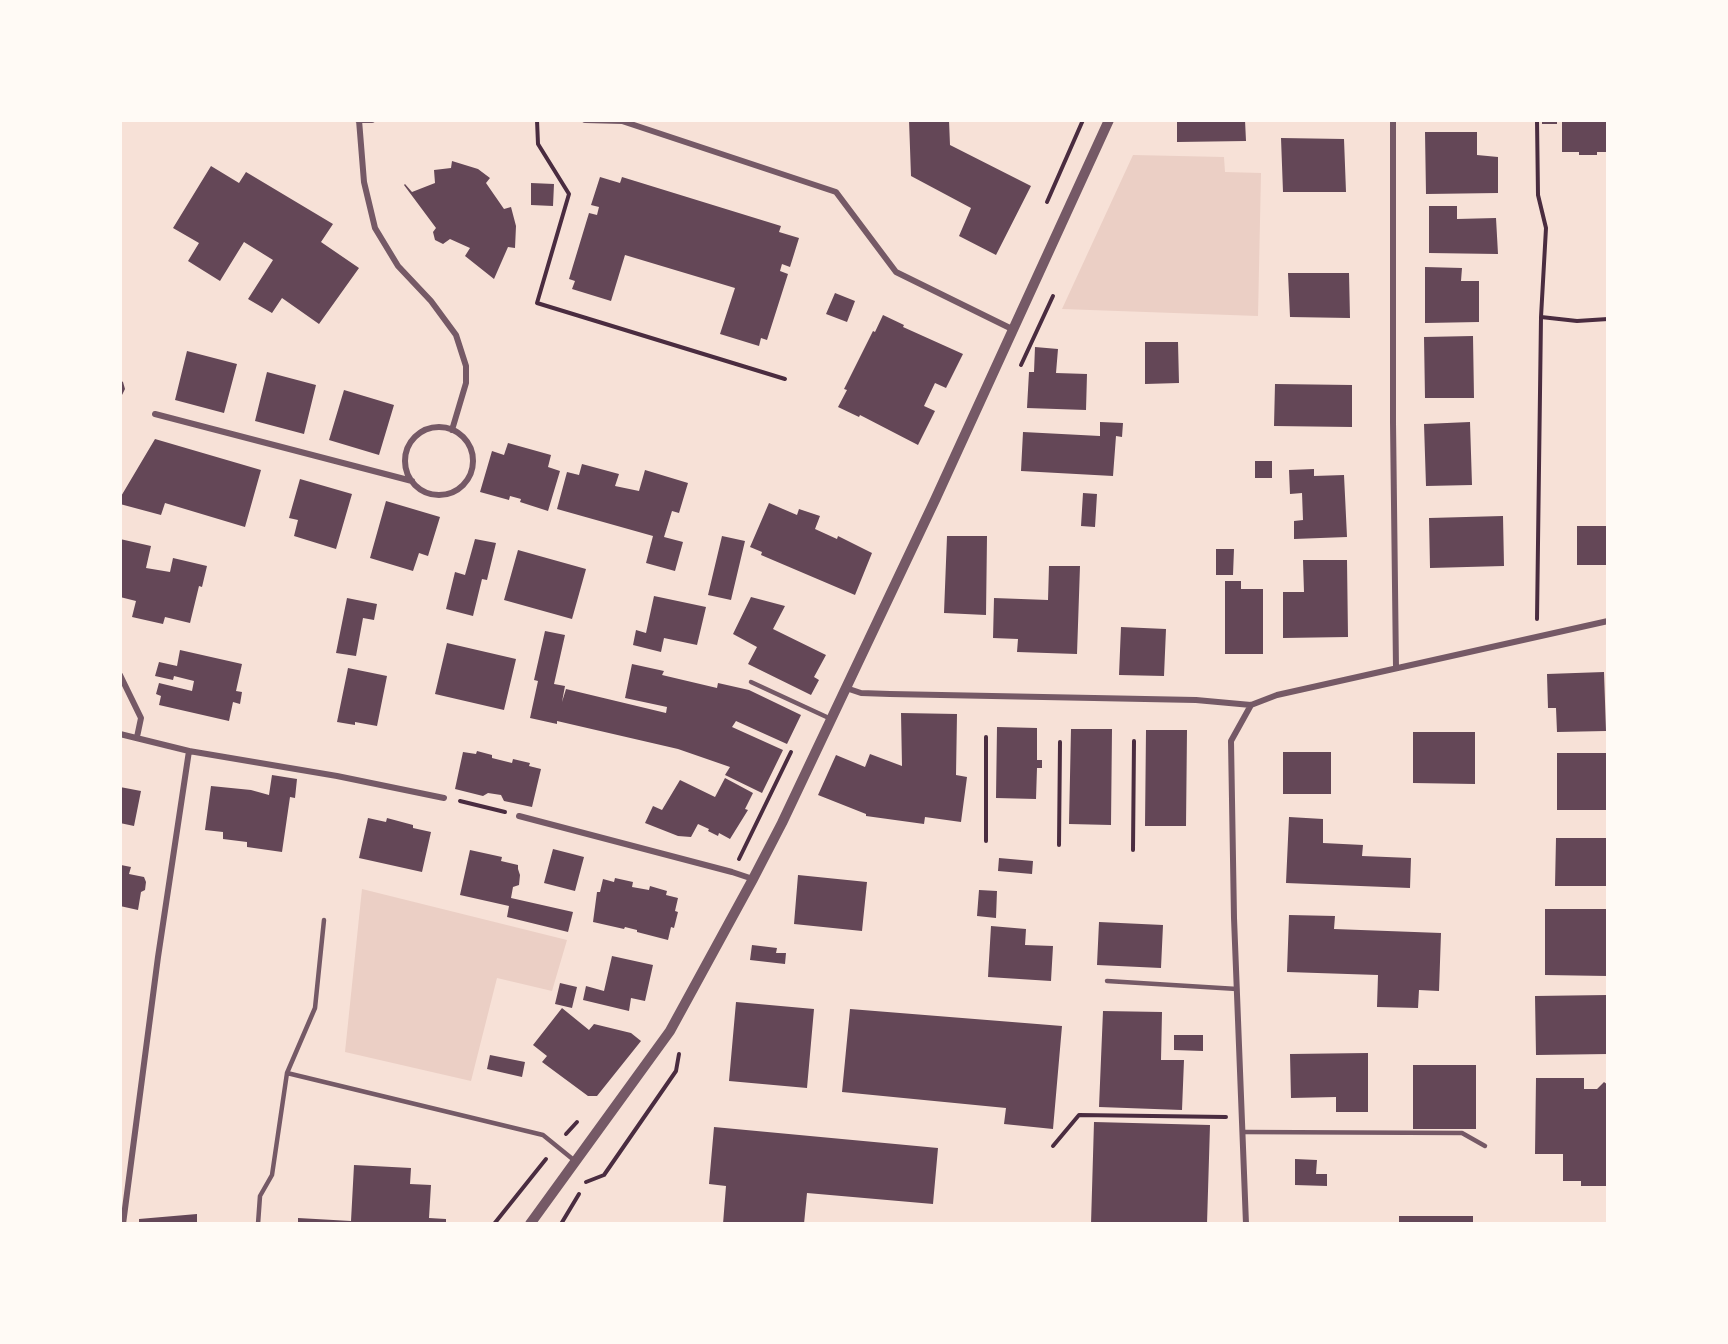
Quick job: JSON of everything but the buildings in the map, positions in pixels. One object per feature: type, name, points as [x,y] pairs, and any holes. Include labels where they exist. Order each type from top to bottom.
[{"type":"street","points":[[372,120],[359,120],[364,182],[375,228],[398,266],[431,301],[456,335],[466,366],[466,383],[452,430]]},
{"type":"street","points":[[585,120],[622,120],[836,192],[896,272],[1014,330]]},
{"type":"street","points":[[530,1224],[670,1031],[753,879],[846,688],[1014,330],[1109,120]]},
{"type":"street","points":[[1394,120],[1393,422],[1396,668]]},
{"type":"street","points":[[155,414],[412,481]]},
{"type":"street","points":[[441,427],[452,430],[468,444],[472,455],[472,466],[469,477],[462,486],[442,495],[430,494],[420,489],[412,481],[405,461],[412,440],[420,433],[430,428],[441,427]]},
{"type":"street","points":[[846,688],[861,693],[1196,700],[1251,705],[1277,695],[1608,621]]},
{"type":"street","points":[[120,675],[141,718],[137,737]]},
{"type":"street","points":[[1246,1224],[1237,989],[1232,741],[1251,705]]},
{"type":"street","points":[[120,734],[189,751],[337,776],[444,798]]},
{"type":"street","points":[[123,1224],[189,751]]},
{"type":"street","points":[[519,816],[753,879]]},
{"type":"lane","points":[[751,682],[831,719]]},
{"type":"lane","points":[[258,1224],[260,1196],[272,1175],[287,1073],[315,1008],[324,920]]},
{"type":"lane","points":[[1107,981],[1237,989]]},
{"type":"lane","points":[[287,1073],[543,1135],[575,1161]]},
{"type":"lane","points":[[1243,1132],[1462,1133],[1485,1146]]},
{"type":"path","points":[[537,120],[538,144],[569,194],[537,303],[785,379]]},
{"type":"path","points":[[1046,205],[1083,120]]},
{"type":"path","points":[[1536,638],[1541,317],[1546,228],[1538,195],[1537,120]]},
{"type":"path","points":[[1541,317],[1577,321],[1608,319]]},
{"type":"path","points":[[986,737],[986,841]]},
{"type":"path","points":[[1133,850],[1134,741]]},
{"type":"path","points":[[1059,742],[1059,845]]},
{"type":"path","points":[[732,872],[792,751]]},
{"type":"path","points":[[444,798],[519,816]]},
{"type":"path","points":[[494,1224],[583,1115]]},
{"type":"path","points":[[1053,1146],[1079,1116],[1242,1117]]},
{"type":"shaded area","points":[[1133,155],[1224,157],[1225,172],[1261,173],[1258,316],[1062,309]]},
{"type":"shaded area","points":[[362,889],[567,940],[552,991],[497,978],[471,1081],[345,1052]]}]
